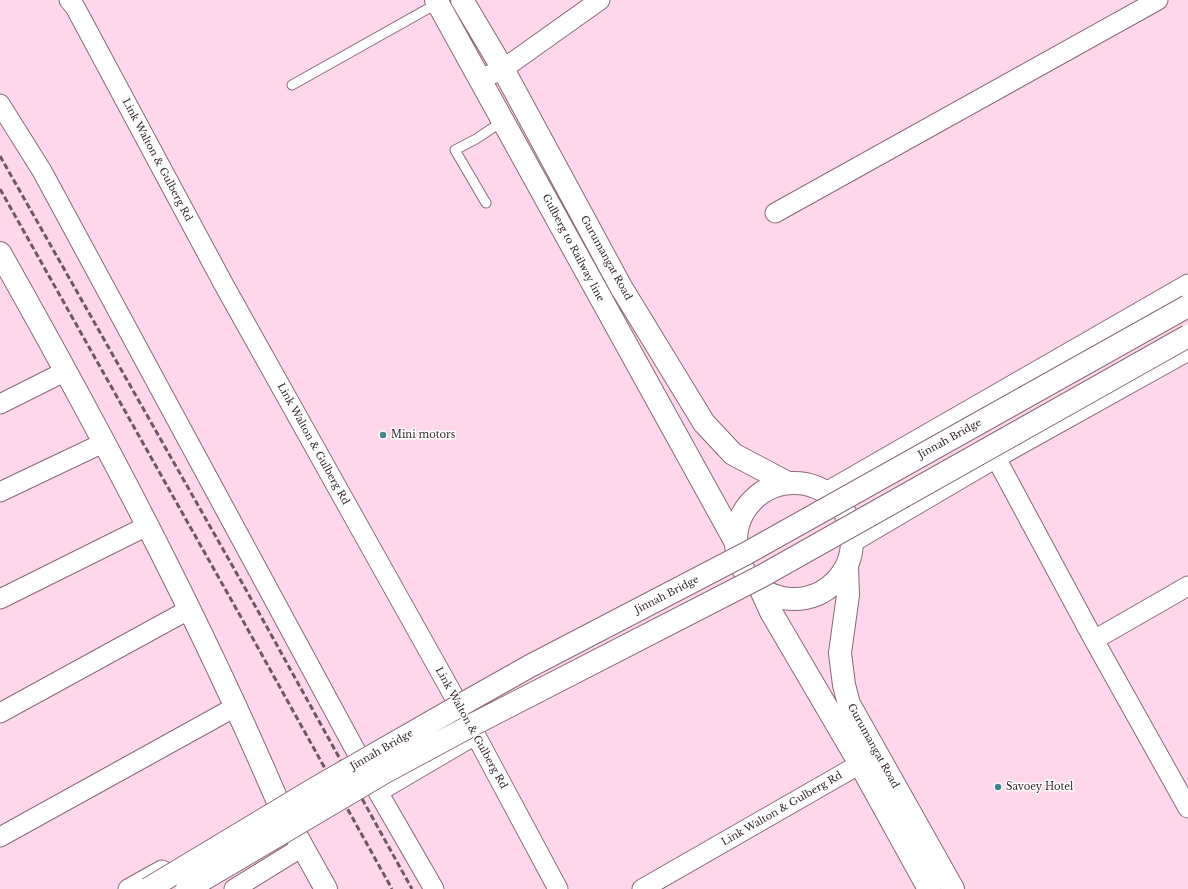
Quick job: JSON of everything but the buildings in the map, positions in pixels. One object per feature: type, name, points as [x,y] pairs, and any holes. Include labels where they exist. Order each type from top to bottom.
[{"type":"main road","name":"Gurumangat Road","points":[[462,0],[503,69],[621,287],[704,423],[733,454],[786,482]]},
{"type":"main road","name":"Gulberg to Railway line","points":[[437,1],[504,120],[607,312],[692,462],[736,544]]},
{"type":"main road","points":[[0,253],[66,371],[190,609],[237,706],[285,798],[302,847],[321,887]]},
{"type":"main road","name":"Jinnah Bridge","points":[[148,889],[316,788],[530,666],[747,554],[1188,306]]},
{"type":"main road","name":"Jinnah Bridge","points":[[187,889],[384,772],[762,576],[1188,336]]},
{"type":"main road","points":[[759,588],[784,599],[809,597],[831,586],[847,566],[853,542],[850,523],[841,505],[826,492],[807,483],[786,482],[760,493],[741,514],[736,544],[742,569],[759,588],[771,612],[860,764],[929,889]]},
{"type":"main road","name":"Gurumangat Road","points":[[847,566],[848,595],[840,653],[844,685],[849,704],[953,889]]},
{"type":"street","name":"Link Walton & Gulberg Rd","points":[[69,0],[75,7],[224,285],[475,734],[558,889]]},
{"type":"street","points":[[481,79],[503,69],[600,0]]},
{"type":"street","points":[[775,213],[1158,0]]},
{"type":"street","points":[[0,104],[42,171],[352,758],[378,792],[434,889]]},
{"type":"street","points":[[826,492],[1188,284]]},
{"type":"street","points":[[853,542],[996,458],[1188,351]]},
{"type":"street","points":[[0,404],[66,371]]},
{"type":"street","points":[[0,492],[103,442]]},
{"type":"street","points":[[996,458],[1094,640],[1188,808]]},
{"type":"street","points":[[0,599],[147,526]]},
{"type":"street","points":[[352,758],[454,697],[736,544]]},
{"type":"street","points":[[378,792],[475,734],[759,588]]},
{"type":"street","points":[[1094,640],[1185,595]]},
{"type":"street","points":[[0,713],[190,609]]},
{"type":"street","points":[[0,837],[237,706]]},
{"type":"street","name":"Link Walton & Gulberg Rd","points":[[642,889],[860,764]]},
{"type":"street","points":[[128,889],[285,798]]},
{"type":"street","points":[[234,889],[302,847]]},
{"type":"lane","points":[[292,85],[437,1]]},
{"type":"lane","points":[[486,203],[455,150],[476,139],[504,120]]},
{"type":"railway","points":[[0,156],[258,611],[412,889]]},
{"type":"railway","points":[[0,189],[392,889]]},
{"type":"place","name":"Mini motors","points":[[383,435]]},
{"type":"place","name":"Savoey Hotel","points":[[998,787]]}]
